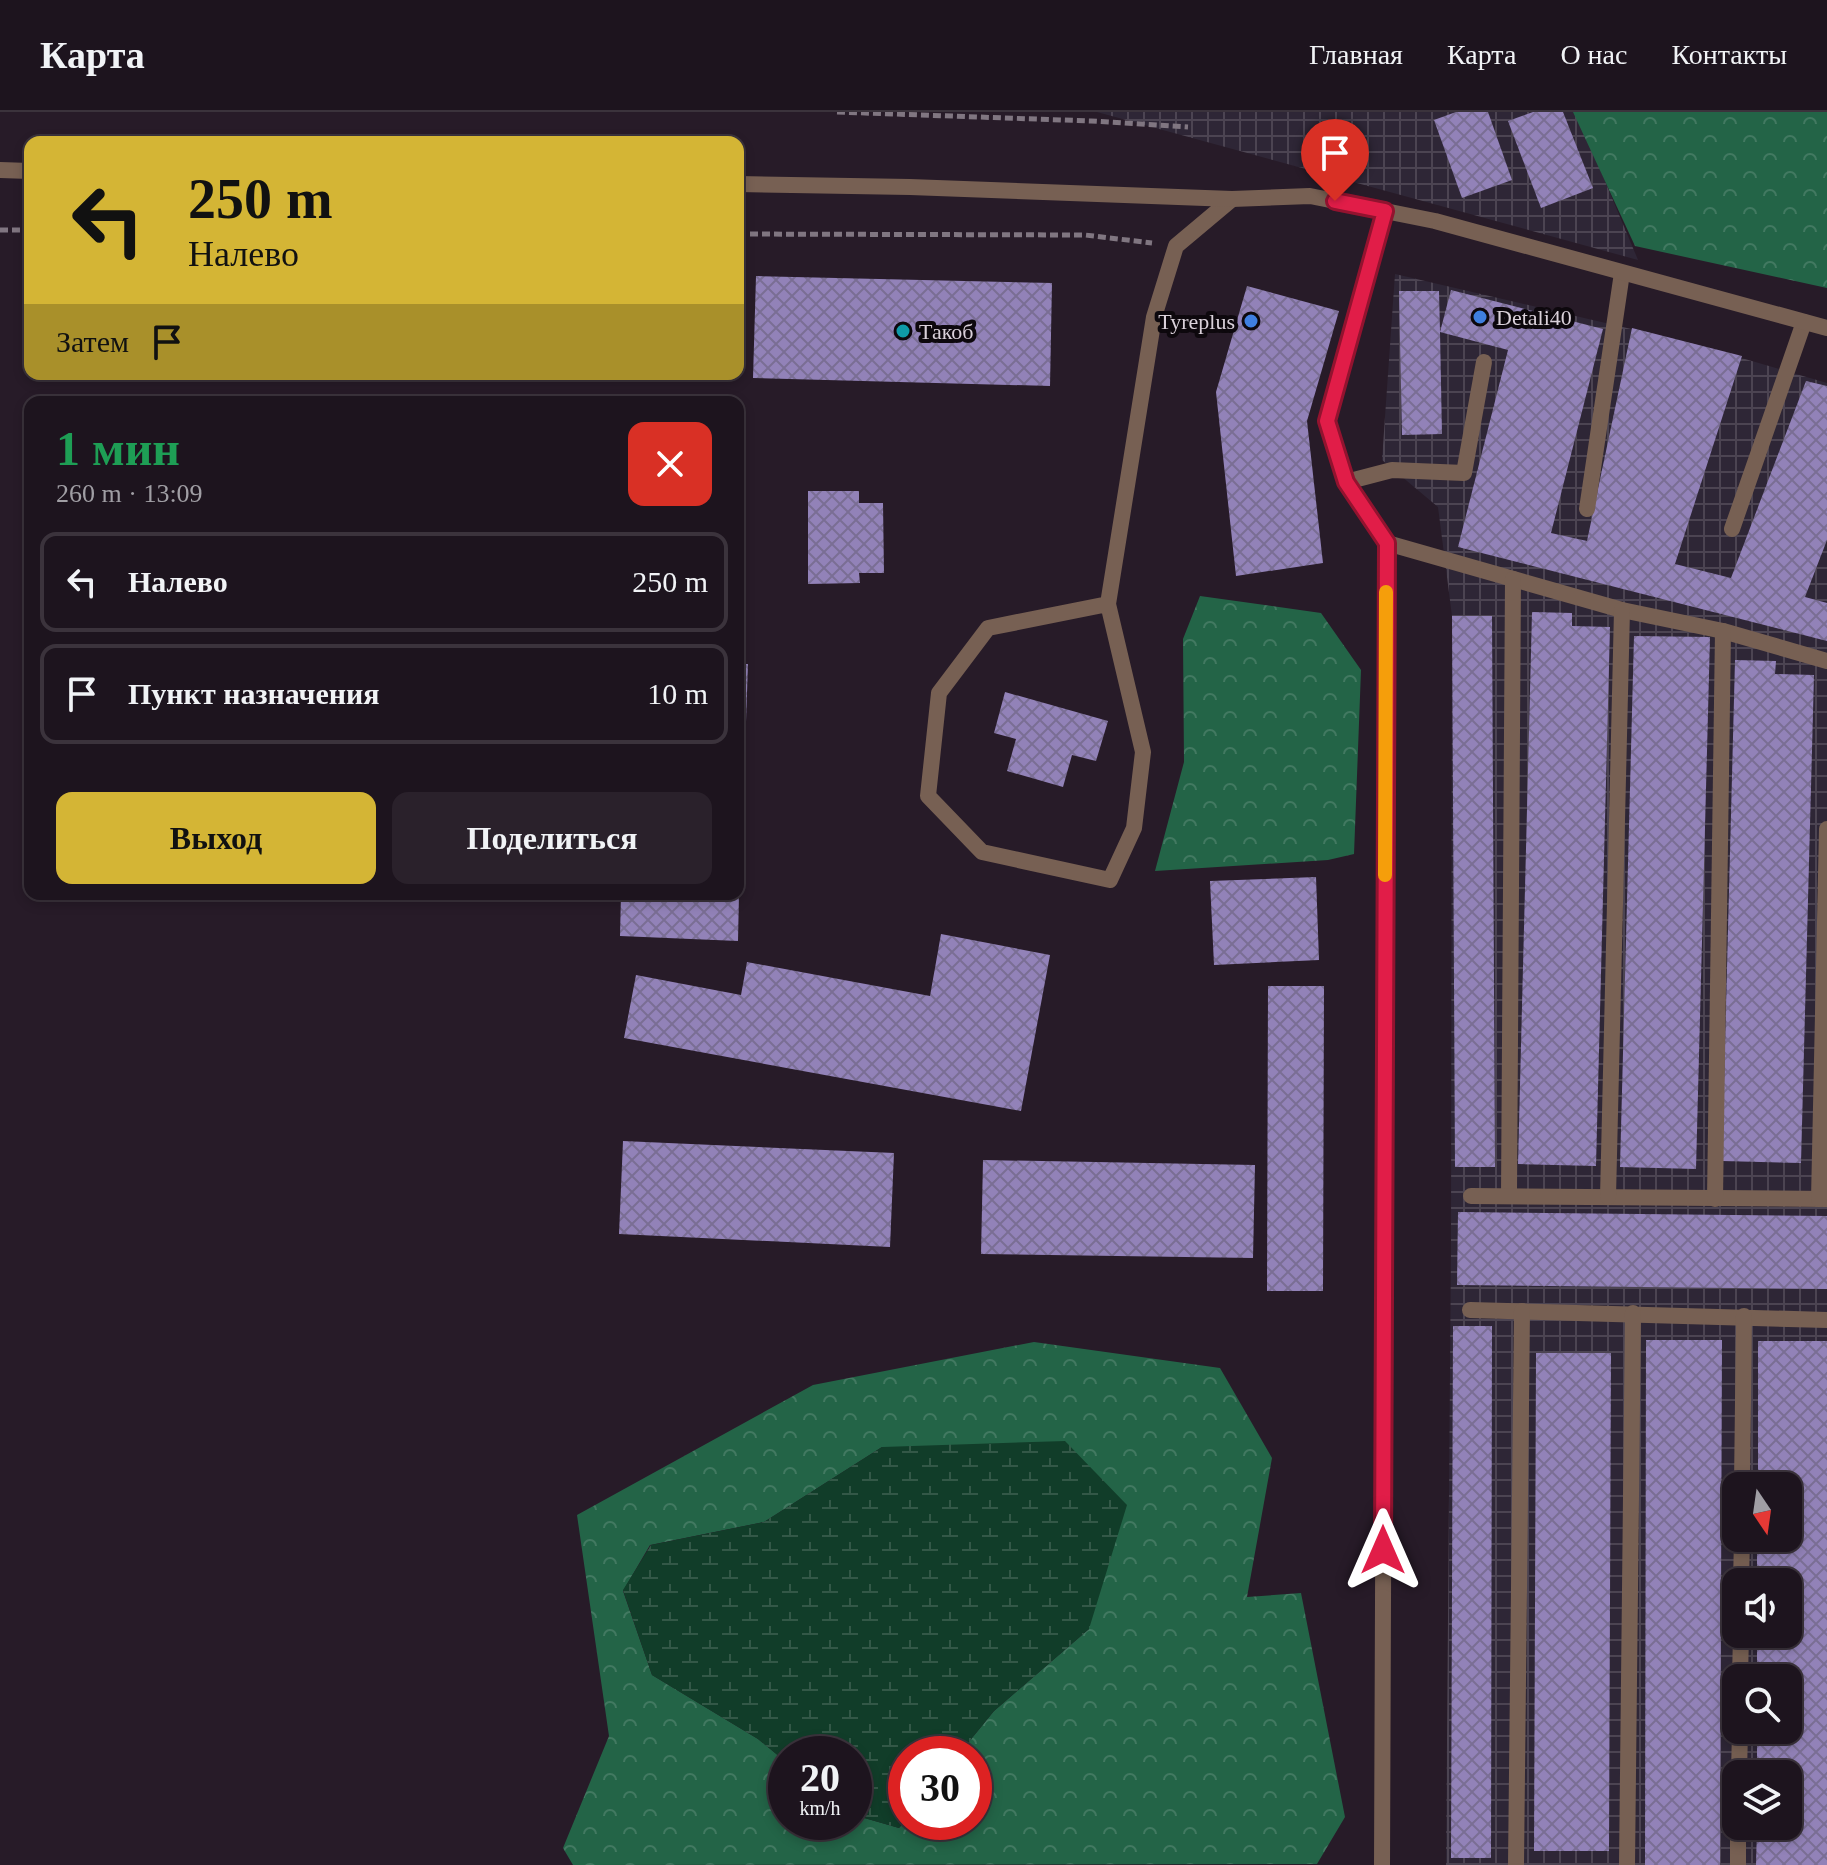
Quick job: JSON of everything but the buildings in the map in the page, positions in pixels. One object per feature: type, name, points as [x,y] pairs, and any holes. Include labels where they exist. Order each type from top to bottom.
[{"type":"street","points":[[0,170],[24,171]]},
{"type":"street","points":[[744,184],[1232,199],[1310,196],[1435,221],[1827,328]]},
{"type":"street","points":[[1108,604],[988,628],[939,693],[928,796],[982,852],[1110,880],[1134,828],[1143,752],[1108,604],[1154,317],[1176,246],[1232,199]]},
{"type":"street","points":[[1382,1865],[1387,543],[1346,482],[1327,421],[1385,211]]},
{"type":"street","points":[[1587,509],[1622,273]]},
{"type":"street","points":[[1732,529],[1804,322]]},
{"type":"street","points":[[1346,482],[1392,470],[1464,473],[1484,362]]},
{"type":"street","points":[[1387,543],[1622,610],[1723,631],[1827,661]]},
{"type":"street","points":[[1509,1194],[1513,579]]},
{"type":"street","points":[[1608,1197],[1622,610]]},
{"type":"street","points":[[1715,1199],[1723,631]]},
{"type":"street","points":[[1471,1196],[1823,1199],[1827,829]]},
{"type":"street","points":[[1470,1310],[1827,1320]]},
{"type":"street","points":[[1516,1865],[1522,1311]]},
{"type":"street","points":[[1627,1865],[1633,1313]]},
{"type":"street","points":[[1742,1472],[1744,1316]]},
{"type":"street","points":[[1738,1840],[1738,1865]]},
{"type":"path","points":[[837,112],[1188,127]]},
{"type":"path","points":[[0,230],[24,230]]},
{"type":"path","points":[[744,234],[1085,235],[1176,246]]},
{"type":"shaded area","points":[[1097,112],[1576,112],[1638,260]]},
{"type":"shaded area","points":[[1395,274],[1687,342],[1827,383],[1827,1865],[1446,1865],[1452,616],[1438,507],[1382,460]]},
{"type":"green space","points":[[1573,112],[1827,112],[1827,288],[1635,246]]},
{"type":"green space","points":[[1200,596],[1321,613],[1361,670],[1354,854],[1328,860],[1155,871],[1184,762],[1183,639]]},
{"type":"green space","points":[[1034,1342],[1220,1368],[1272,1458],[1247,1597],[1301,1593],[1345,1817],[1317,1864],[573,1865],[563,1848],[609,1736],[577,1515],[813,1385]],"holes":[[[882,1447],[1089,1629],[994,1711],[974,1736],[992,1736],[992,1840],[888,1840],[888,1825],[872,1820],[872,1840],[768,1840],[768,1747],[652,1675],[623,1591],[650,1545],[764,1522]]]},
{"type":"green space","points":[[1065,1441],[1127,1505],[1089,1629],[994,1711],[974,1736],[888,1736],[888,1825],[872,1820],[872,1736],[768,1736],[768,1747],[652,1675],[623,1590],[651,1545],[764,1522],[882,1447]]},
{"type":"slow traffic","points":[[1385,875],[1386,592]]},
{"type":"place","name":"Detali40","points":[[1480,317]]},
{"type":"place","name":"Tyreplus","points":[[1251,321]]},
{"type":"place","name":"Такоб","points":[[903,331]]},
{"type":"route","points":[[1335,201],[1385,211],[1327,421],[1346,482],[1387,543],[1383,1550]]}]
